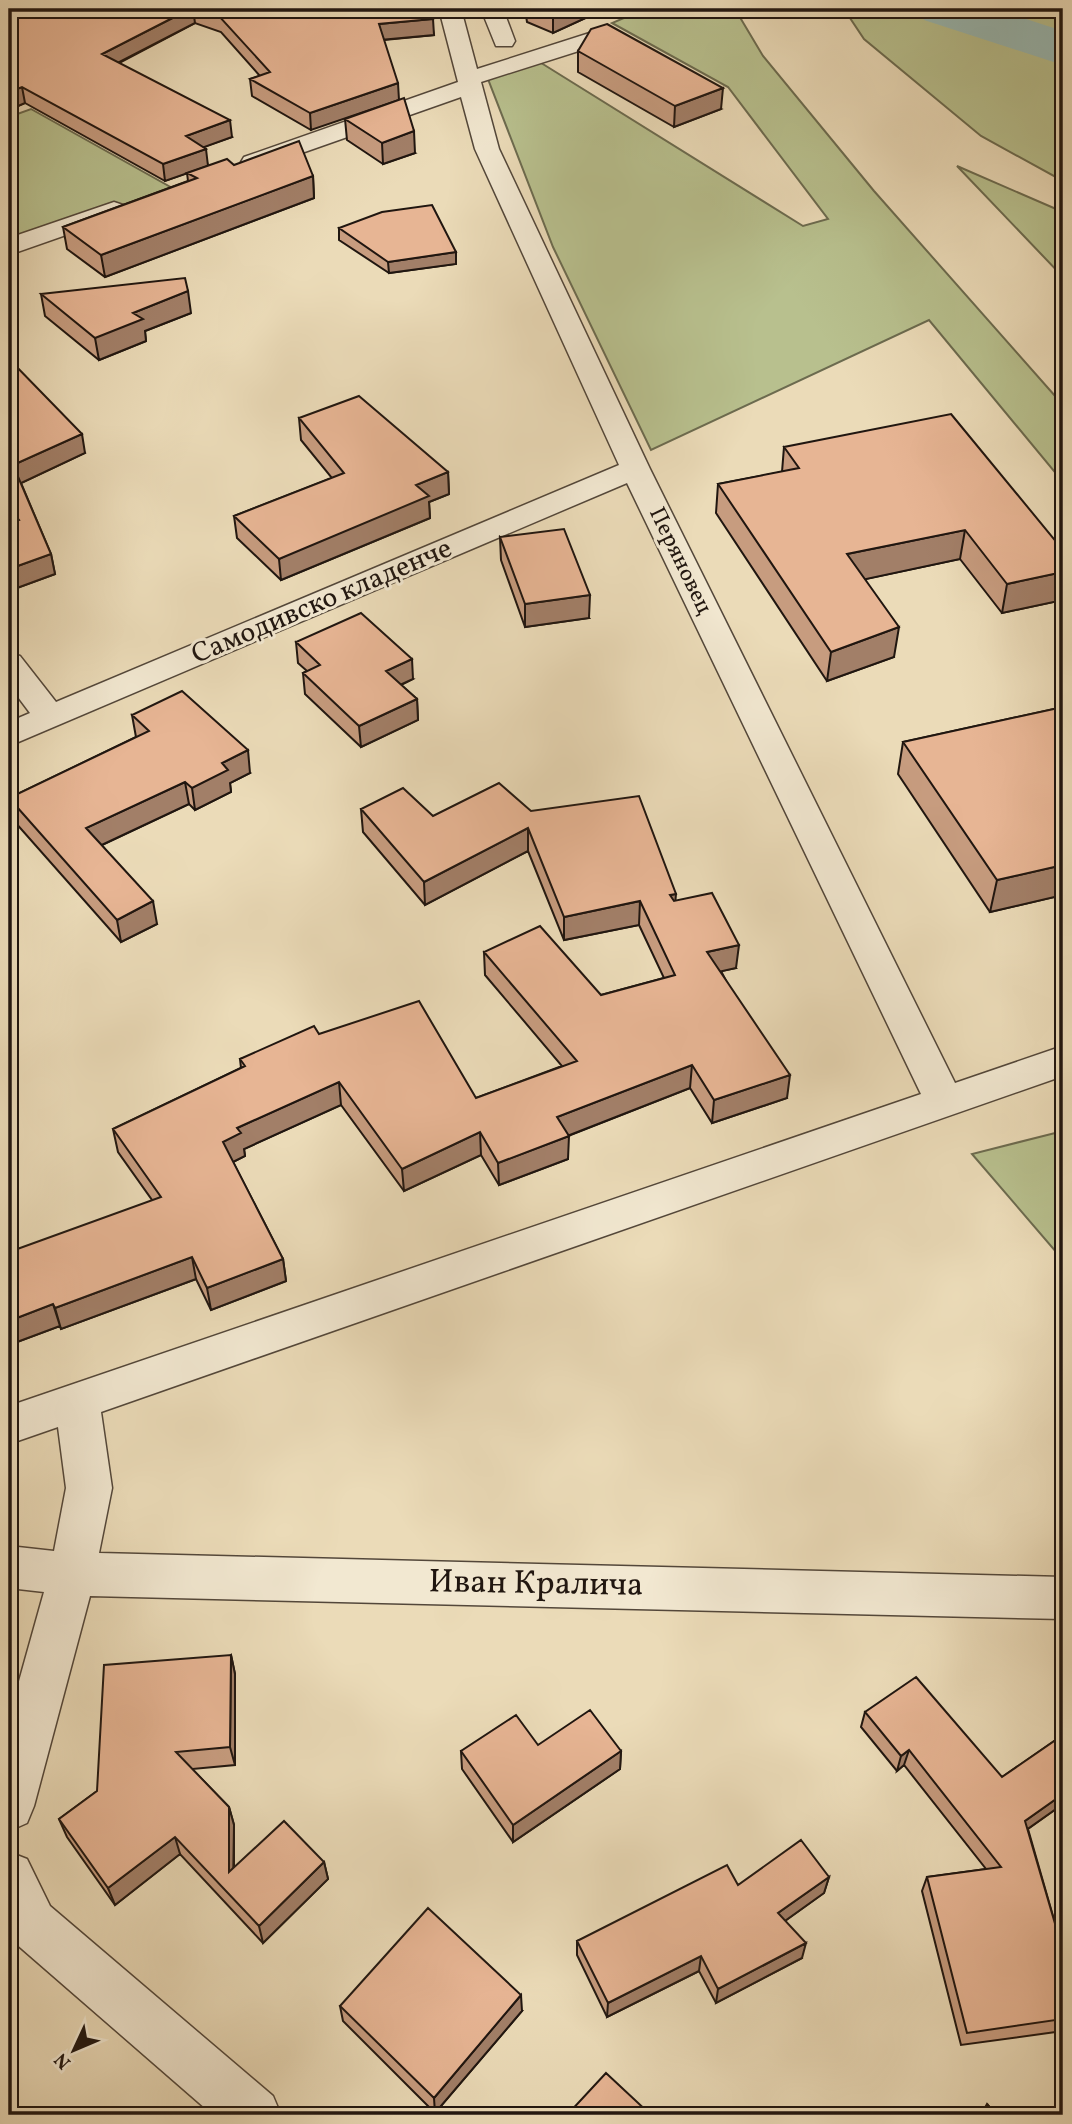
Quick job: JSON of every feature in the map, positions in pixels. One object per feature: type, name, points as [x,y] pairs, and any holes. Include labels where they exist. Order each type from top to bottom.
[{"type":"street","name":"Перяновец","points":[[450,9],[487,149],[635,469],[944,1101]]},
{"type":"street","points":[[492,9],[504,41]]},
{"type":"street","points":[[225,172],[599,37]]},
{"type":"street","points":[[9,247],[139,202]]},
{"type":"street","name":"Самодивско кладенче","points":[[9,735],[635,469]]},
{"type":"street","points":[[9,663],[50,717]]},
{"type":"street","points":[[9,1425],[1063,1060]]},
{"type":"street","points":[[9,1806],[72,1574],[89,1488],[77,1401]]},
{"type":"street","name":"Иван Кралича","points":[[9,1567],[72,1574],[1063,1598]]},
{"type":"street","points":[[9,1877],[32,1924],[254,2115]]},
{"type":"green space","points":[[645,9],[735,9],[763,56],[874,191],[1063,405],[1063,482],[929,320],[651,450],[553,247],[488,79],[538,61],[803,226],[828,219],[728,87],[612,23]]},
{"type":"green space","points":[[844,9],[1063,9],[1063,181],[981,136],[864,39]]},
{"type":"green space","points":[[31,109],[174,189],[9,247],[9,117]]},
{"type":"green space","points":[[957,166],[1063,212],[1063,277]]},
{"type":"green space","points":[[1063,1131],[1063,1260],[972,1154]]},
{"type":"building","points":[[41,9],[190,9],[102,54],[230,120],[186,136],[206,149],[163,164],[22,87],[9,92],[9,20]]},
{"type":"building","points":[[199,9],[429,9],[433,19],[379,24],[398,83],[310,113],[250,79],[270,72],[219,16]]},
{"type":"building","points":[[607,24],[723,88],[675,106],[578,51],[591,29]]},
{"type":"building","points":[[404,98],[414,131],[382,143],[345,119]]},
{"type":"building","points":[[299,141],[313,176],[101,255],[63,227],[197,178],[187,173],[227,159],[234,165]]},
{"type":"building","points":[[432,205],[456,252],[388,262],[339,228],[382,212]]},
{"type":"building","points":[[185,278],[188,291],[133,313],[143,319],[95,338],[41,294]]},
{"type":"building","points":[[9,359],[82,434],[13,465],[51,554],[12,568],[9,564],[9,523],[19,520],[9,508]]},
{"type":"building","points":[[359,396],[448,472],[416,485],[429,496],[279,559],[234,516],[344,473],[299,418]]},
{"type":"building","points":[[951,414],[1063,550],[1063,572],[1007,584],[965,530],[847,554],[899,627],[831,652],[718,484],[799,468],[784,447]]},
{"type":"building","points":[[564,529],[590,595],[525,604],[500,537]]},
{"type":"building","points":[[361,613],[412,659],[386,671],[417,699],[359,726],[303,673],[320,665],[296,642]]},
{"type":"building","points":[[182,691],[248,750],[222,763],[228,770],[192,788],[185,782],[86,828],[153,901],[117,920],[9,798],[149,731],[132,715]]},
{"type":"building","points":[[1063,707],[1063,865],[997,880],[903,742]]},
{"type":"building","points":[[499,783],[531,811],[639,796],[676,894],[670,895],[674,901],[712,893],[739,945],[707,952],[790,1075],[714,1100],[692,1065],[557,1117],[569,1136],[498,1163],[480,1132],[402,1169],[339,1082],[237,1128],[241,1133],[223,1142],[283,1259],[207,1288],[192,1257],[55,1308],[53,1304],[9,1321],[9,1252],[161,1197],[113,1129],[245,1066],[240,1059],[314,1026],[319,1034],[419,1001],[476,1098],[577,1061],[484,952],[540,926],[601,995],[675,975],[640,901],[564,917],[528,828],[424,882],[361,809],[403,788],[433,816]]},
{"type":"building","points":[[231,1655],[230,1747],[176,1752],[229,1807],[229,1872],[284,1821],[324,1862],[259,1926],[175,1837],[108,1888],[59,1819],[97,1791],[104,1665]]},
{"type":"building","points":[[916,1677],[1002,1777],[1063,1735],[1063,1794],[1025,1821],[1063,1951],[1063,2019],[967,2033],[927,1877],[1001,1867],[909,1750],[901,1756],[865,1712]]},
{"type":"building","points":[[590,1710],[621,1751],[513,1825],[461,1751],[516,1715],[538,1745]]},
{"type":"building","points":[[801,1840],[829,1877],[778,1913],[806,1943],[718,1989],[701,1956],[608,2003],[577,1941],[727,1865],[738,1885]]},
{"type":"building","points":[[428,1908],[521,1995],[434,2098],[340,2006]]},
{"type":"building","points":[[606,2073],[651,2115],[567,2115]]},
{"type":"building","points":[[987,2104],[996,2115],[990,2115]]},
{"type":"waterway","points":[[943,9],[1063,49]]}]
